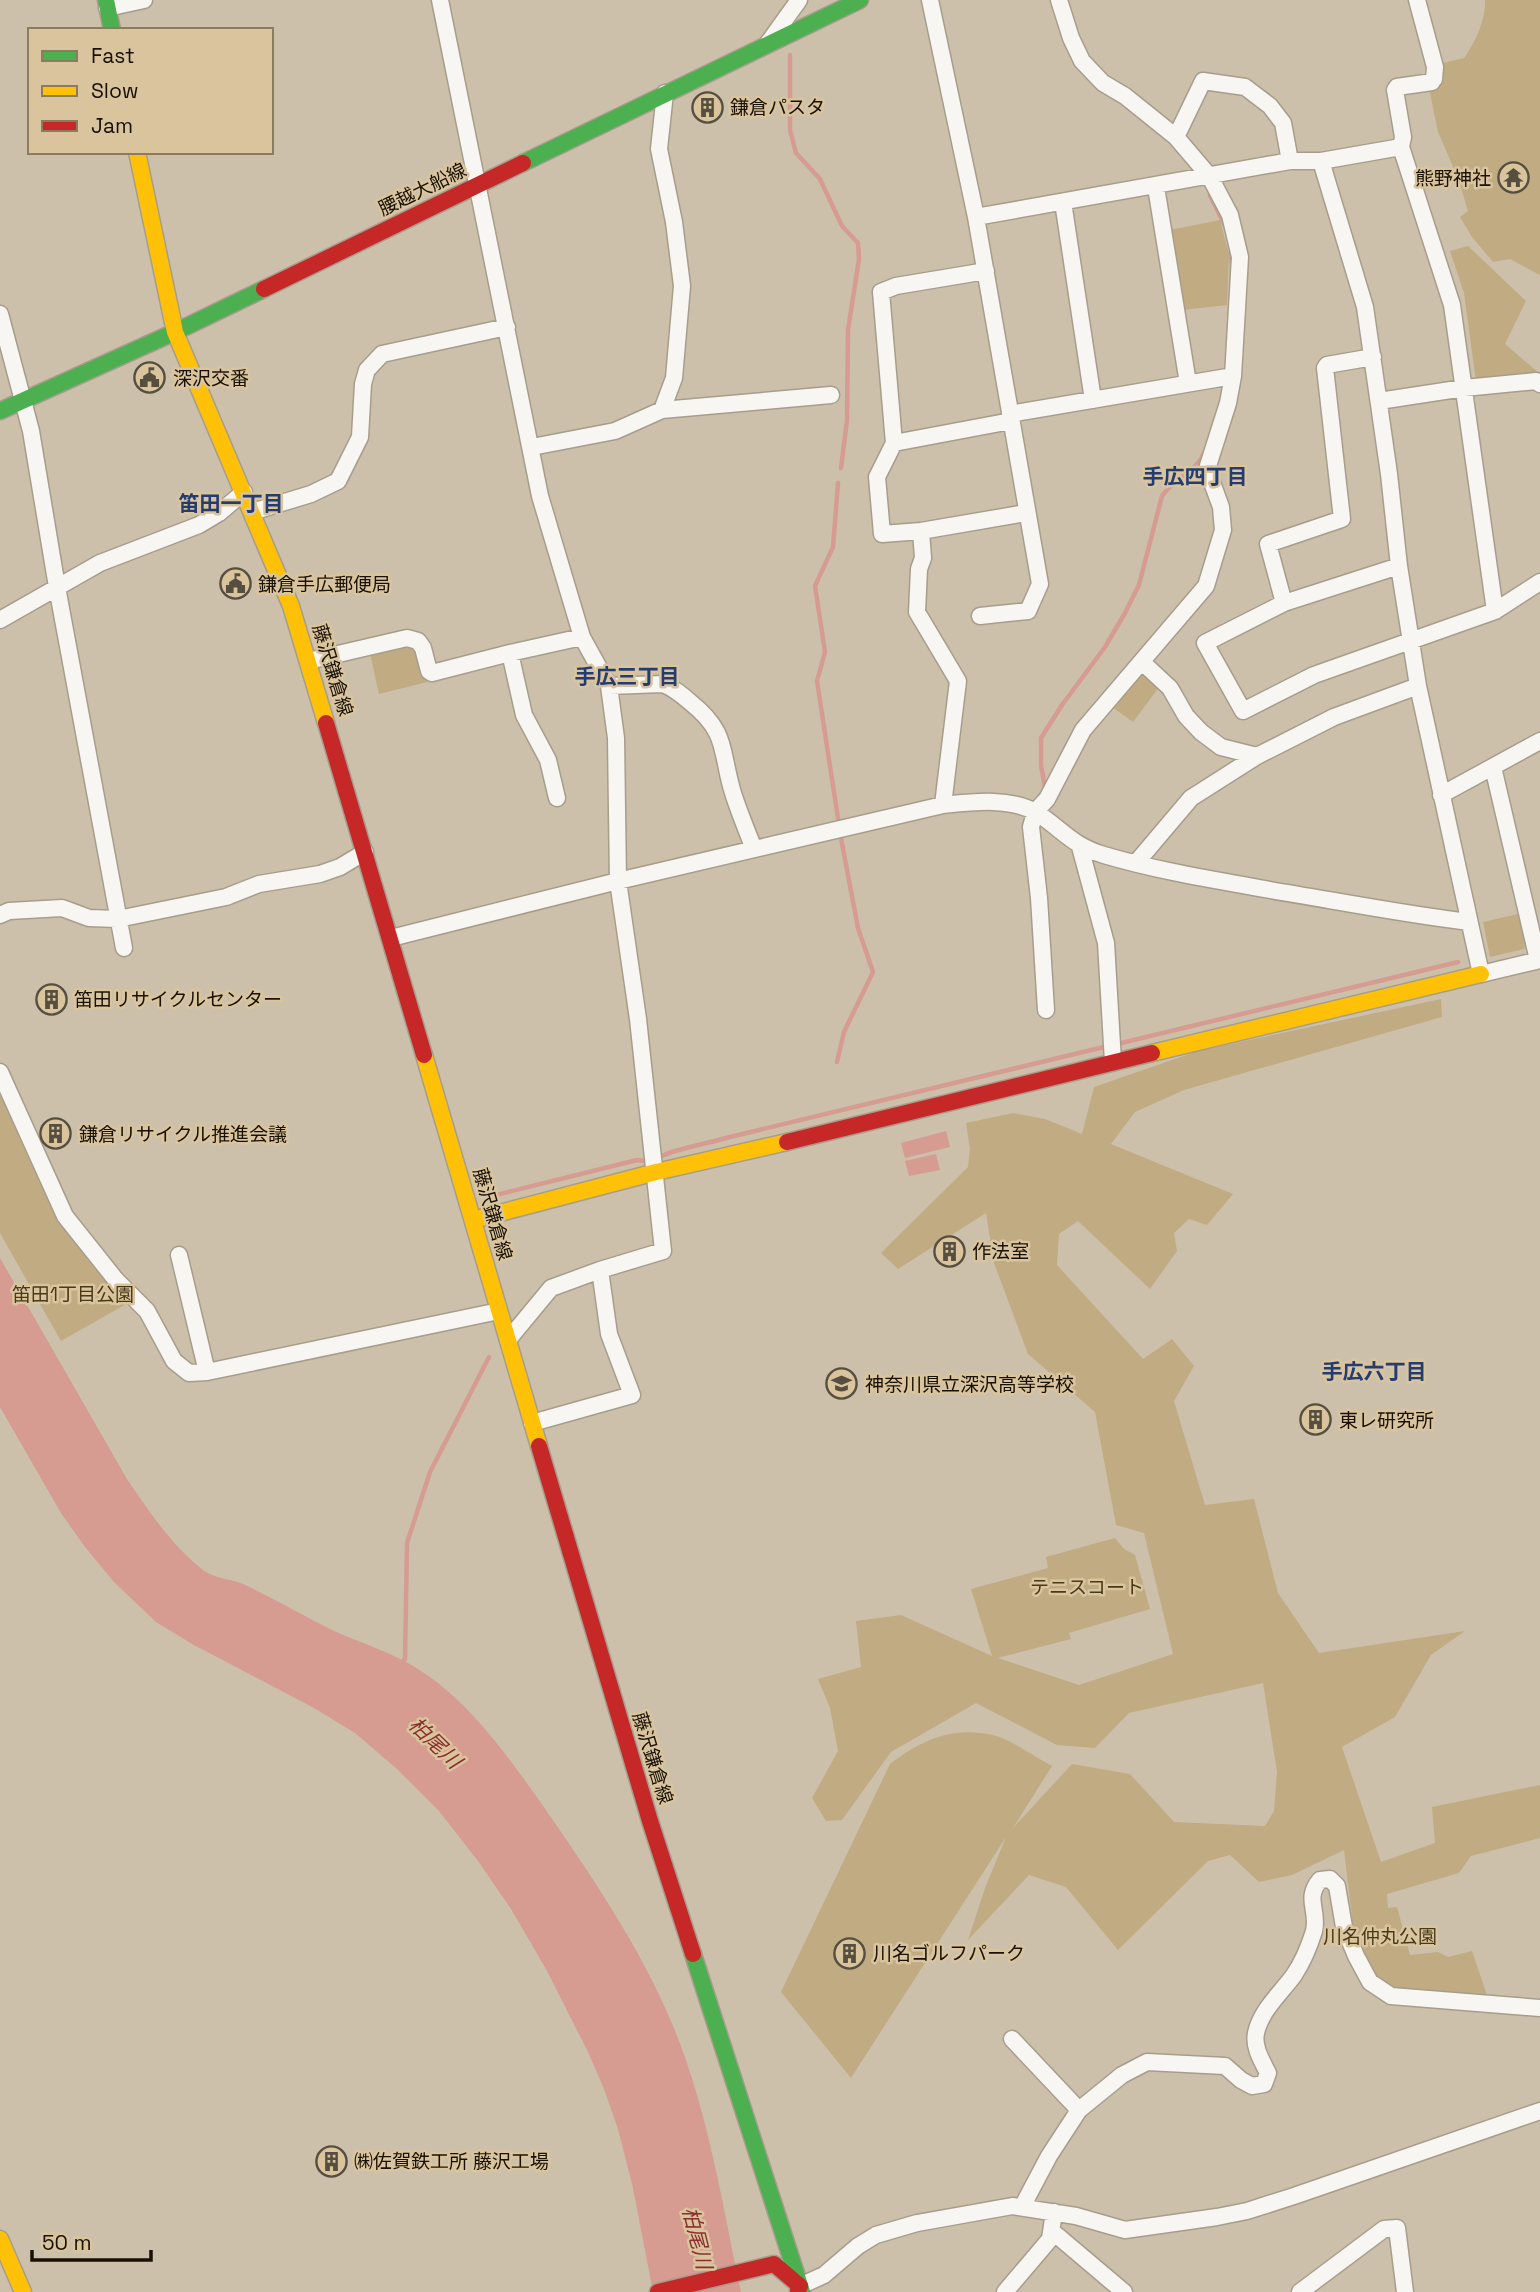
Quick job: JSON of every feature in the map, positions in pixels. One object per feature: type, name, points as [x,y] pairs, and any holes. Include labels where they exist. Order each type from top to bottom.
[{"type":"main road","name":"腰越大船線","points":[[0,411],[175,332],[860,0]]},
{"type":"main road","points":[[106,4],[112,28]]},
{"type":"main road","name":"藤沢鎌倉線","points":[[137,154],[175,332],[291,606],[650,1821],[799,2290]]},
{"type":"main road","points":[[473,1220],[656,1172],[878,1121],[1481,974]]},
{"type":"main road","points":[[0,2239],[23,2292]]},
{"type":"main road","points":[[658,2292],[774,2264],[799,2290]]},
{"type":"street","points":[[106,4],[144,0]]},
{"type":"street","points":[[440,0],[540,496],[582,637],[609,686],[616,738],[618,881],[638,1019],[663,1251],[551,1288],[508,1340]]},
{"type":"street","points":[[766,45],[799,0]]},
{"type":"street","points":[[930,0],[976,217],[1040,584],[1028,611],[980,616]]},
{"type":"street","points":[[1046,1010],[1039,898],[1031,827],[1035,812],[1047,799],[1083,730],[1206,586],[1223,530],[1221,507],[1207,469],[1228,403],[1233,376],[1240,257],[1230,215],[1210,177],[1176,137],[1125,96],[1103,83],[1082,61],[1071,38],[1059,0]]},
{"type":"street","points":[[1417,0],[1435,67],[1433,81],[1397,87],[1395,90],[1403,137],[1401,147],[1452,305],[1495,611]]},
{"type":"street","points":[[1176,137],[1203,81],[1245,87],[1270,106],[1283,123],[1290,161]]},
{"type":"street","points":[[662,410],[674,378],[682,286],[674,222],[659,149],[665,93]]},
{"type":"street","points":[[976,217],[1290,161],[1321,161],[1401,147]]},
{"type":"street","points":[[1321,161],[1365,307],[1399,566],[1418,686],[1481,974],[1539,960],[1493,767]]},
{"type":"street","points":[[1156,187],[1188,383]]},
{"type":"street","points":[[1063,202],[1093,400]]},
{"type":"street","points":[[986,271],[896,286],[881,292],[894,443],[877,477],[882,534],[921,531],[1026,513]]},
{"type":"street","points":[[0,314],[31,431],[124,948]]},
{"type":"street","points":[[253,512],[311,495],[338,481],[360,437],[367,370],[382,355],[507,327]]},
{"type":"street","points":[[1284,603],[1268,544],[1342,519],[1325,368],[1327,365],[1373,357]]},
{"type":"street","points":[[894,443],[1093,400],[1233,376]]},
{"type":"street","points":[[1379,401],[1464,388],[1536,381],[1540,384]]},
{"type":"street","points":[[532,447],[615,431],[662,410],[831,395]]},
{"type":"street","points":[[0,620],[100,563],[199,525],[219,513],[244,492]]},
{"type":"street","points":[[921,531],[923,558],[919,569],[917,612],[958,681],[943,805]]},
{"type":"street","points":[[1399,566],[1284,603],[1205,643],[1243,711],[1314,675],[1495,611],[1540,582]]},
{"type":"street","points":[[308,661],[407,638],[418,641],[432,673],[582,637]]},
{"type":"street","points":[[510,653],[524,715],[548,760],[557,798]]},
{"type":"street","points":[[1142,662],[1170,688],[1186,716],[1201,732],[1221,747],[1257,756]]},
{"type":"street","points":[[609,686],[663,684],[671,687],[713,724],[719,734],[733,791],[754,849]]},
{"type":"street","points":[[1136,863],[1191,798],[1257,756],[1334,717],[1418,686]]},
{"type":"street","points":[[1441,795],[1540,741]]},
{"type":"street","points":[[391,938],[618,881],[943,805],[1002,803],[1035,812],[1080,847],[1136,863],[1395,913],[1469,922]]},
{"type":"street","points":[[1080,847],[1106,943],[1113,1062]]},
{"type":"street","points":[[0,915],[9,911],[62,908],[89,918],[118,919],[226,897],[259,884],[320,874],[340,867],[365,852]]},
{"type":"street","points":[[0,1072],[65,1216],[116,1280],[147,1311],[174,1361],[189,1373],[207,1372],[499,1311]]},
{"type":"street","points":[[179,1255],[207,1372]]},
{"type":"street","points":[[532,1423],[632,1395],[609,1334],[600,1270]]},
{"type":"street","points":[[1022,2207],[1049,2156],[1079,2110],[1122,2075],[1147,2062],[1225,2066],[1252,2086],[1264,2084],[1268,2073],[1258,2054],[1255,2037],[1259,2021],[1295,1973],[1314,1931],[1316,1917],[1311,1905],[1314,1888],[1320,1880],[1331,1879],[1336,1886],[1344,1927],[1370,1982],[1391,1996],[1540,2008]]},
{"type":"street","points":[[1012,2039],[1079,2110]]},
{"type":"street","points":[[799,2290],[824,2275],[858,2246],[876,2235],[918,2223],[1002,2207],[1022,2207],[1076,2216],[1125,2230],[1247,2211],[1540,2111]]},
{"type":"street","points":[[1005,2292],[1050,2239],[1054,2213]]},
{"type":"street","points":[[1300,2292],[1384,2230],[1397,2228],[1405,2292]]},
{"type":"street","points":[[1053,2232],[1120,2291]]},
{"type":"green space","points":[[1485,0],[1540,0],[1540,275],[1510,259],[1493,262],[1472,237],[1460,217],[1468,211],[1458,178],[1438,132],[1429,88],[1442,71],[1443,63],[1464,58],[1468,52],[1482,23]]},
{"type":"green space","points":[[1220,220],[1229,254],[1227,305],[1183,310],[1170,230]]},
{"type":"green space","points":[[1468,246],[1526,301],[1505,344],[1539,373],[1476,381],[1464,293],[1450,251]]},
{"type":"green space","points":[[411,644],[420,655],[427,682],[379,694],[369,649]]},
{"type":"green space","points":[[1144,672],[1160,686],[1133,722],[1112,707]]},
{"type":"green space","points":[[1518,914],[1524,949],[1490,957],[1483,922]]},
{"type":"green space","points":[[1441,999],[1442,1017],[1184,1090],[1135,1112],[1111,1144],[1233,1194],[1207,1225],[1189,1219],[1174,1233],[1177,1251],[1150,1289],[1078,1221],[1059,1234],[1057,1265],[1143,1359],[1172,1339],[1194,1366],[1174,1401],[1205,1505],[1254,1499],[1278,1593],[1319,1653],[1465,1631],[1431,1655],[1395,1717],[1342,1747],[1381,1862],[1435,1843],[1432,1807],[1540,1785],[1540,1838],[1471,1856],[1459,1873],[1387,1894],[1388,1908],[1397,1907],[1410,1955],[1438,1952],[1448,1957],[1472,1951],[1488,1998],[1413,1991],[1385,1983],[1377,1977],[1363,1957],[1348,1918],[1352,1917],[1344,1850],[1292,1875],[1259,1882],[1230,1855],[1208,1861],[1118,1950],[1066,1887],[1029,1875],[968,1940],[1006,1837],[851,2078],[781,1992],[890,1764],[902,1755],[938,1737],[964,1732],[978,1733],[1006,1740],[1052,1766],[1013,1828],[1072,1764],[1130,1774],[1174,1822],[1265,1826],[1274,1811],[1277,1772],[1263,1683],[1129,1713],[1095,1748],[1057,1745],[976,1703],[891,1752],[842,1820],[826,1821],[812,1798],[838,1751],[830,1708],[818,1679],[861,1667],[856,1621],[901,1615],[992,1656],[971,1589],[1048,1568],[1046,1557],[1115,1538],[1124,1549],[1135,1555],[1150,1609],[1069,1633],[1071,1639],[998,1658],[1079,1685],[1173,1654],[1144,1533],[1116,1525],[1095,1412],[1028,1354],[994,1263],[986,1213],[898,1269],[881,1253],[968,1167],[970,1149],[966,1123],[1013,1113],[1045,1119],[1082,1134],[1094,1087],[1198,1051]]},
{"type":"green space","name":"笛田1丁目公園","points":[[0,1083],[61,1220],[101,1274],[128,1303],[61,1341],[0,1233]]},
{"type":"water","points":[[946,1131],[950,1147],[905,1158],[901,1143]]},
{"type":"water","points":[[936,1154],[940,1170],[909,1176],[905,1161]]},
{"type":"water","name":"柏尾川","points":[[0,1258],[127,1479],[181,1550],[207,1573],[243,1584],[334,1631],[388,1653],[418,1669],[437,1682],[470,1713],[501,1748],[528,1785],[630,1939],[673,2026],[705,2124],[741,2292],[653,2292],[633,2188],[618,2129],[588,2052],[546,1969],[511,1909],[439,1811],[396,1768],[355,1733],[156,1622],[114,1582],[85,1547],[61,1513],[0,1407]]},
{"type":"waterway","points":[[790,55],[790,130],[796,153],[820,179],[842,226],[858,243],[859,259],[848,330],[847,420],[841,468]]},
{"type":"waterway","points":[[1210,195],[1225,226]]},
{"type":"waterway","points":[[1231,251],[1232,270]]},
{"type":"waterway","points":[[1045,788],[1041,765],[1041,738],[1105,647],[1125,613],[1139,585],[1162,496],[1196,465],[1205,451]]},
{"type":"waterway","points":[[838,483],[833,547],[815,586],[825,652],[817,681],[839,825]]},
{"type":"waterway","points":[[837,1062],[844,1032],[873,972],[858,928],[840,833]]},
{"type":"waterway","points":[[1117,1044],[1458,962]]},
{"type":"waterway","points":[[488,1197],[637,1160],[652,1160],[675,1151],[730,1137],[1108,1046]]},
{"type":"waterway","points":[[400,1665],[405,1659],[407,1543],[430,1472],[489,1357]]},
{"type":"traffic: fast","points":[[106,0],[112,28]]},
{"type":"traffic: fast","points":[[523,163],[860,0]]},
{"type":"traffic: fast","points":[[0,411],[264,289]]},
{"type":"traffic: fast","points":[[693,1954],[802,2292]]},
{"type":"traffic: slow","points":[[137,154],[175,332],[291,606],[326,723]]},
{"type":"traffic: slow","points":[[1152,1053],[1481,974]]},
{"type":"traffic: slow","points":[[424,1055],[539,1446]]},
{"type":"traffic: slow","points":[[473,1220],[656,1172],[787,1142]]},
{"type":"traffic: slow","points":[[0,2239],[23,2292]]},
{"type":"traffic: jam","points":[[264,289],[523,163]]},
{"type":"traffic: jam","points":[[326,723],[424,1055]]},
{"type":"traffic: jam","points":[[787,1142],[1152,1053]]},
{"type":"traffic: jam","points":[[539,1446],[650,1821],[693,1954]]},
{"type":"traffic: jam","points":[[658,2292],[774,2264],[800,2286],[798,2290]]},
{"type":"place","name":"鎌倉パスタ","points":[[707,107]]},
{"type":"place","name":"熊野神社","points":[[1514,178]]},
{"type":"place","name":"深沢交番","points":[[150,378]]},
{"type":"place","name":"鎌倉手広郵便局","points":[[235,584]]},
{"type":"place","name":"笛田リサイクルセンター","points":[[51,999]]},
{"type":"place","name":"鎌倉リサイクル推進会議","points":[[56,1134]]},
{"type":"place","name":"作法室","points":[[949,1251]]},
{"type":"place","name":"神奈川県立深沢高等学校","points":[[842,1384]]},
{"type":"place","name":"東レ研究所","points":[[1316,1420]]},
{"type":"place","name":"川名ゴルフパーク","points":[[850,1953]]},
{"type":"place","name":"㈱佐賀鉄工所 藤沢工場","points":[[331,2161]]},
{"type":"district","name":"手広四丁目","points":[[1195,477]]},
{"type":"district","name":"笛田一丁目","points":[[231,504]]},
{"type":"district","name":"手広三丁目","points":[[627,677]]},
{"type":"district","name":"手広六丁目","points":[[1374,1372]]},
{"type":"park label","name":"テニスコート","points":[[1087,1587]]},
{"type":"park label","name":"川名仲丸公園","points":[[1380,1936]]}]
